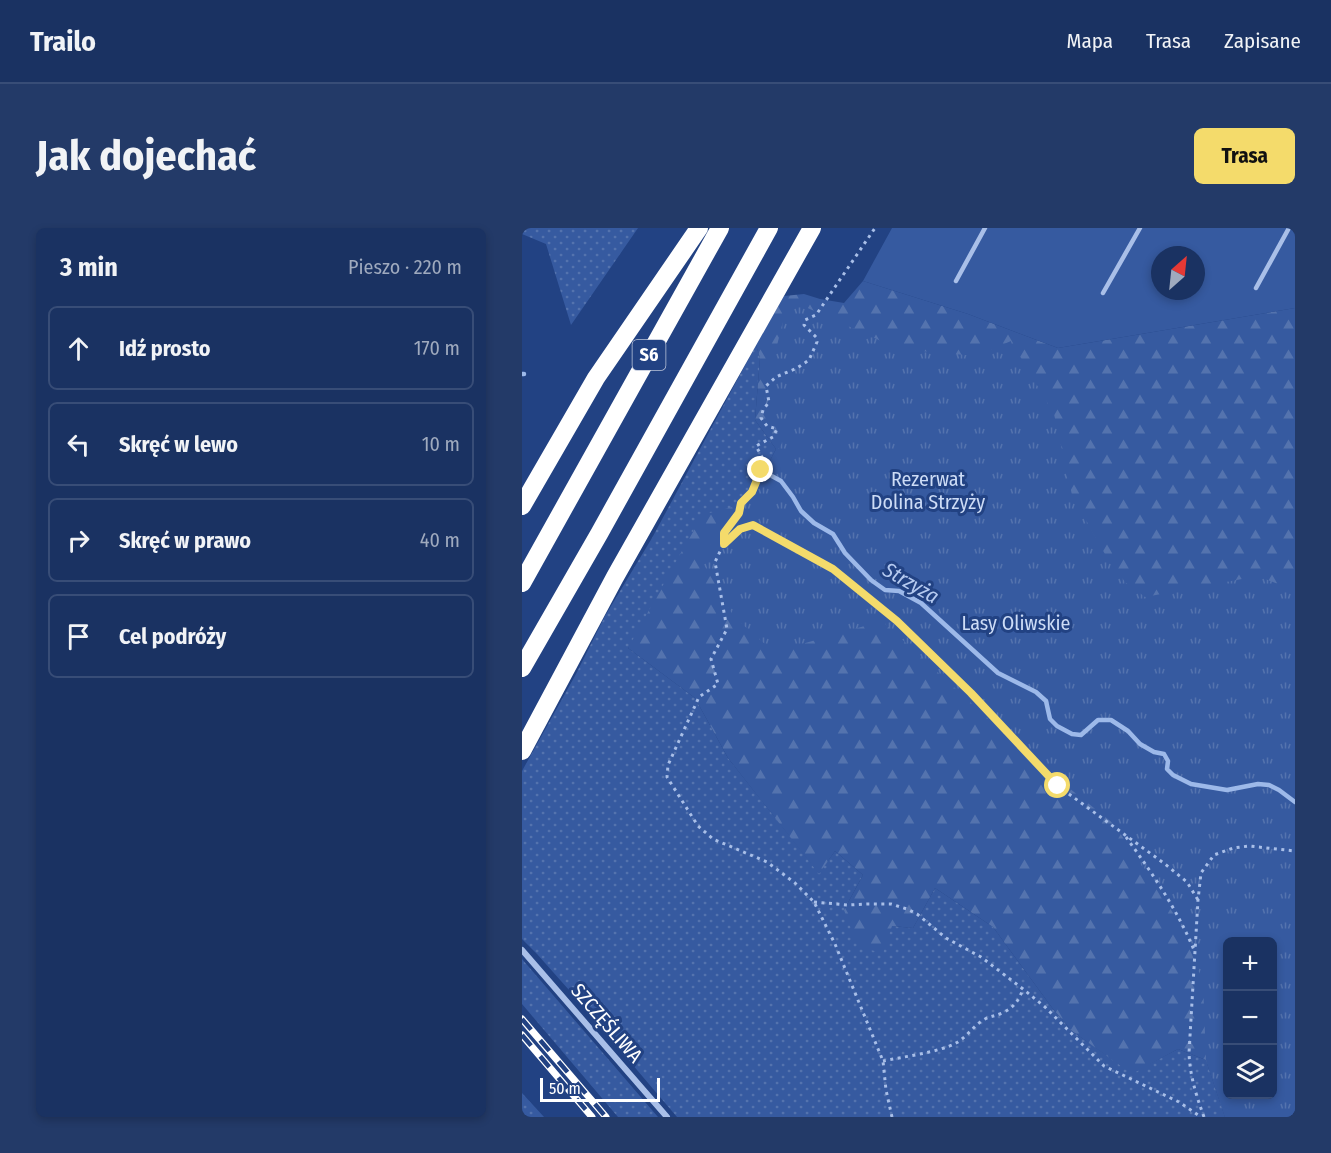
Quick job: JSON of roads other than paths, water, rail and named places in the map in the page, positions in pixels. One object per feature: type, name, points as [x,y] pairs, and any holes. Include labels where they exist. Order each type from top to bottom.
[{"type":"highway","points":[[522,506],[596,378],[699,228]]},
{"type":"highway","name":"S6","points":[[522,584],[720,228]]},
{"type":"highway","name":"S6","points":[[522,668],[769,228]]},
{"type":"highway","points":[[522,751],[615,577],[812,228]]},
{"type":"street","name":"SZCZĘŚLIWA","points":[[522,950],[667,1117]]},
{"type":"lane","points":[[956,280],[985,228]]},
{"type":"lane","points":[[1103,293],[1140,228]]},
{"type":"lane","points":[[1256,288],[1289,228]]},
{"type":"waterway","name":"Strzyża","points":[[757,468],[781,481],[801,511],[814,523],[833,534],[845,553],[871,580],[885,590],[899,591],[921,603],[998,673],[1036,692],[1046,701],[1050,719],[1057,726],[1072,734],[1081,735],[1098,720],[1111,720],[1128,731],[1140,744],[1154,752],[1164,754],[1168,761],[1167,769],[1173,775],[1191,784],[1227,790],[1258,784],[1269,785],[1295,802]]},
{"type":"railway","points":[[522,1019],[606,1117]]},
{"type":"railway","points":[[522,1035],[592,1117]]},
{"type":"park label","name":"Rezerwat Dolina Strzyży","points":[[928,490]]},
{"type":"park label","name":"Lasy Oliwskie","points":[[1016,623]]}]
